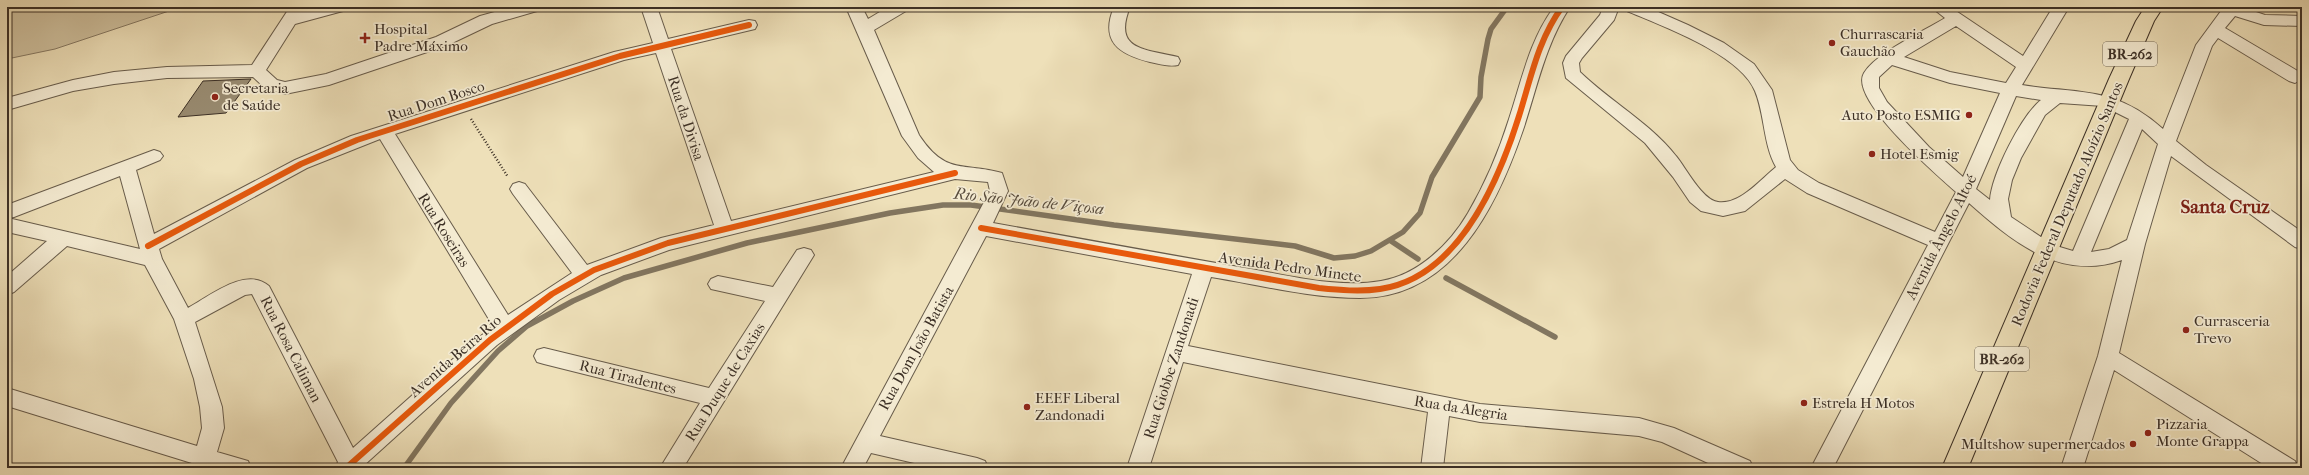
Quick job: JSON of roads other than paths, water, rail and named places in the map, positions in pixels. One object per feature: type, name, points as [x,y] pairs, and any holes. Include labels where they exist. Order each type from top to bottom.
[{"type":"highway","name":"Rodovia Federal Deputado Aloízio Santos","points":[[1955,468],[2134,46],[2154,7]]},
{"type":"street","points":[[257,71],[298,7]]},
{"type":"street","points":[[288,21],[337,7]]},
{"type":"street","points":[[7,104],[61,89],[112,78],[163,72],[257,71],[270,84],[285,88],[329,79],[442,40],[484,14],[530,7]]},
{"type":"street","name":"Rua da Divisa","points":[[650,7],[724,228]]},
{"type":"street","points":[[854,7],[865,28],[900,111],[919,149],[937,164],[955,172]]},
{"type":"street","points":[[865,28],[900,7]]},
{"type":"street","points":[[1122,7],[1116,24],[1116,32],[1120,43],[1139,54],[1172,61]]},
{"type":"street","name":"Avenida Pedro Minete","points":[[985,221],[1204,268],[1336,289],[1366,290],[1397,285],[1421,273],[1440,260],[1457,244],[1474,219],[1518,121],[1545,33],[1562,7]]},
{"type":"street","points":[[1611,7],[1608,16],[1574,56],[1571,63],[1572,74],[1585,87],[1623,113],[1648,135],[1682,175],[1695,197],[1704,204],[1716,208],[1735,208],[1743,204],[1786,169]]},
{"type":"street","points":[[1633,7],[1688,32],[1728,53],[1746,66],[1758,78],[1764,88],[1780,156],[1786,169],[1795,178],[1813,188],[1940,242]]},
{"type":"street","points":[[1938,7],[2026,66]]},
{"type":"street","name":"Avenida Ângelo Altoé","points":[[1822,468],[1966,190],[2011,89],[2061,7]]},
{"type":"street","points":[[2285,7],[2302,14]]},
{"type":"street","points":[[2072,468],[2108,356],[2135,244],[2175,116],[2204,45],[2229,8],[2264,20],[2302,21]]},
{"type":"street","points":[[1955,19],[1890,58],[1870,75],[1870,90],[1884,110],[1902,130],[1966,190],[2018,234],[2047,250],[2079,259],[2097,260],[2112,257],[2135,244]]},
{"type":"street","name":"Rua Dom Bosco","points":[[150,252],[301,164],[340,147],[384,131],[620,56],[749,25]]},
{"type":"street","points":[[2215,29],[2295,77]]},
{"type":"street","points":[[1890,58],[1958,80],[2056,97],[2110,102],[2138,118],[2190,163],[2271,217],[2302,242]]},
{"type":"street","points":[[2002,220],[1999,199],[2003,180],[2012,158],[2039,111],[2056,97]]},
{"type":"street","points":[[2079,259],[2138,118]]},
{"type":"street","name":"Rua Roseiras","points":[[384,131],[505,328]]},
{"type":"street","points":[[7,212],[154,156]]},
{"type":"street","points":[[126,167],[150,252],[184,319],[211,407],[214,428],[211,442],[204,459]]},
{"type":"street","name":"Rua Dom João Batista","points":[[852,468],[985,221],[999,190],[996,178],[977,173],[955,172]]},
{"type":"street","name":"Avenida Beira Rio","points":[[348,467],[505,328],[584,275],[633,254],[724,228],[955,172]]},
{"type":"street","points":[[515,185],[584,275]]},
{"type":"street","points":[[7,225],[64,238],[150,252]]},
{"type":"street","points":[[7,287],[64,238]]},
{"type":"street","name":"Rua Duque de Caxias","points":[[671,468],[713,398],[804,256]]},
{"type":"street","name":"Rua Giobbe Zandonadi","points":[[1138,468],[1204,268]]},
{"type":"street","points":[[718,284],[779,296]]},
{"type":"street","name":"Rua Rosa Caliman","points":[[184,319],[241,288],[256,286],[262,290],[348,467]]},
{"type":"street","name":"Rua da Alegria","points":[[1177,352],[1439,406],[1480,413],[1639,427],[1666,434],[1742,468]]},
{"type":"street","name":"Rua Tiradentes","points":[[544,356],[713,398]]},
{"type":"street","points":[[2108,356],[2287,468]]},
{"type":"street","points":[[7,397],[204,459],[240,468]]},
{"type":"street","points":[[1432,468],[1439,406]]},
{"type":"street","points":[[865,442],[977,468]]},
{"type":"waterway","name":"Rio São João de Viçosa","points":[[404,468],[451,403],[498,351],[527,326],[573,301],[624,278],[747,243],[890,213],[943,205],[971,205],[1114,225],[1295,246],[1334,258],[1355,256],[1371,251],[1403,232],[1420,213],[1432,177],[1480,97],[1481,77],[1488,39],[1491,29],[1507,7]]},
{"type":"waterway","points":[[1391,241],[1418,259]]},
{"type":"waterway","points":[[1446,278],[1555,337]]},
{"type":"place","name":"Hospital Padre Máximo","points":[[365,38]]},
{"type":"place","name":"Churrascaria Gauchão","points":[[1832,43]]},
{"type":"place","name":"Secretaria de Saúde","points":[[215,97]]},
{"type":"place","name":"Auto Posto ESMIG","points":[[1969,115]]},
{"type":"place","name":"Hotel Esmig","points":[[1872,154]]},
{"type":"place","name":"Currasceria Trevo","points":[[2186,330]]},
{"type":"place","name":"Estrela H Motos","points":[[1804,403]]},
{"type":"place","name":"EEEF Liberal Zandonadi","points":[[1027,407]]},
{"type":"place","name":"Pizzaria Monte Grappa","points":[[2148,433]]},
{"type":"place","name":"Multshow supermercados","points":[[2133,444]]},
{"type":"district","name":"Santa Cruz","points":[[2225,207]]}]
